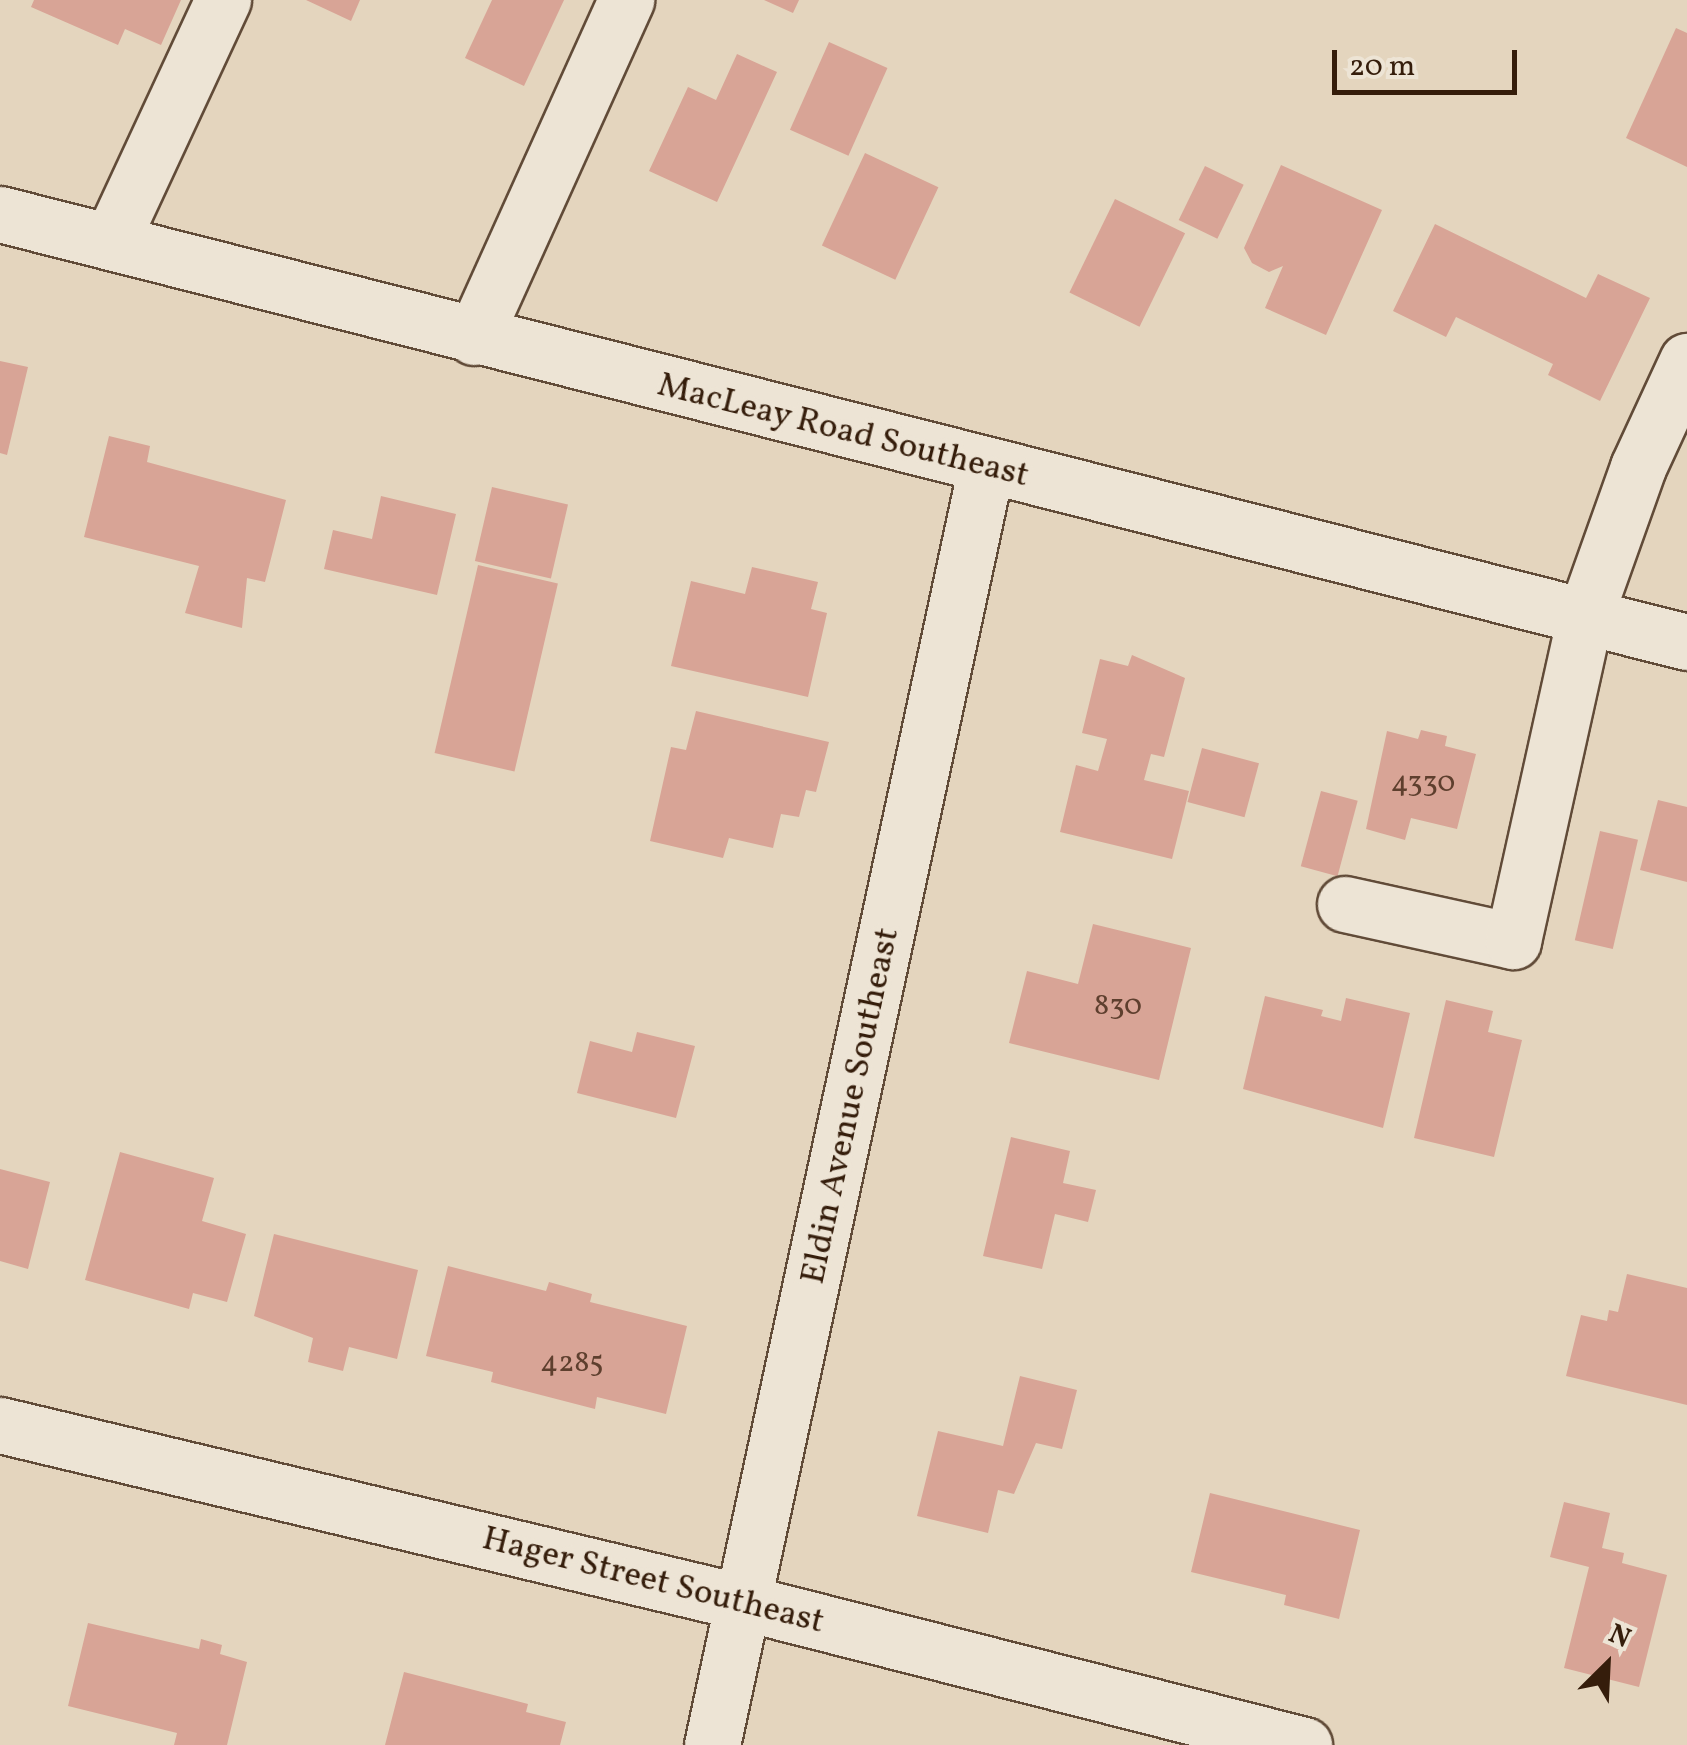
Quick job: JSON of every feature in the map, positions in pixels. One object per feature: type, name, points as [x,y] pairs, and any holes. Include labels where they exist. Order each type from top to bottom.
[{"type":"street","points":[[111,241],[223,0]]},
{"type":"street","points":[[474,338],[626,0]]},
{"type":"street","name":"MacLeay Road Southeast","points":[[0,214],[474,338],[1687,642]]},
{"type":"street","points":[[1345,904],[1513,941],[1585,616],[1638,467],[1687,361]]},
{"type":"street","name":"Eldin Avenue Southeast","points":[[712,1745],[746,1603],[986,467]]},
{"type":"street","name":"Hager Street Southeast","points":[[0,1425],[746,1603],[1304,1745]]},
{"type":"building","points":[[34,0],[181,0],[161,45],[125,29],[118,45],[31,7]]},
{"type":"building","points":[[306,0],[360,0],[351,21]]},
{"type":"building","points":[[492,0],[564,0],[524,86],[465,58]]},
{"type":"building","points":[[764,0],[799,0],[793,13]]},
{"type":"building","points":[[1676,28],[1687,33],[1687,167],[1626,138]]},
{"type":"building","points":[[829,42],[887,68],[848,156],[790,130]]},
{"type":"building","points":[[737,54],[777,72],[717,202],[649,171],[688,87],[716,100]]},
{"type":"building","points":[[865,153],[938,187],[895,280],[822,245]]},
{"type":"building","points":[[1281,165],[1382,210],[1326,335],[1265,308],[1283,266],[1269,272],[1252,263],[1244,248]]},
{"type":"building","points":[[1205,166],[1244,185],[1217,239],[1179,220]]},
{"type":"building","points":[[1115,199],[1185,233],[1140,327],[1069,292]]},
{"type":"building","points":[[1435,224],[1586,298],[1598,274],[1650,298],[1600,401],[1548,375],[1553,364],[1456,317],[1446,337],[1393,311]]},
{"type":"building","points":[[0,361],[28,367],[7,455],[0,453]]},
{"type":"building","points":[[109,436],[150,446],[147,462],[286,500],[265,582],[247,578],[242,628],[185,613],[199,566],[84,537]]},
{"type":"building","points":[[492,487],[568,505],[551,579],[475,561]]},
{"type":"building","points":[[381,496],[456,514],[437,595],[324,569],[333,530],[372,539]]},
{"type":"building","points":[[478,565],[558,583],[514,771],[435,753]]},
{"type":"building","points":[[752,567],[818,582],[811,609],[827,613],[808,697],[671,666],[691,581],[745,594]]},
{"type":"building","points":[[1132,655],[1185,678],[1164,757],[1151,754],[1144,780],[1189,791],[1172,859],[1060,832],[1076,765],[1098,771],[1107,739],[1082,733],[1100,659],[1128,666]]},
{"type":"building","points":[[696,711],[829,742],[816,792],[806,790],[799,817],[781,814],[773,848],[729,838],[723,858],[650,841],[671,747],[686,750]]},
{"type":"building","points":[[1421,730],[1447,736],[1445,746],[1476,754],[1457,829],[1411,818],[1405,840],[1366,829],[1387,731],[1418,739]]},
{"type":"building","points":[[1202,748],[1259,763],[1244,817],[1188,802]]},
{"type":"building","points":[[1321,791],[1358,801],[1338,876],[1301,866]]},
{"type":"building","points":[[1658,800],[1687,807],[1687,882],[1640,870]]},
{"type":"building","points":[[1600,831],[1638,840],[1613,949],[1575,940]]},
{"type":"building","points":[[1093,924],[1191,948],[1159,1080],[1009,1043],[1027,971],[1078,984]]},
{"type":"building","points":[[1265,996],[1323,1010],[1321,1016],[1341,1021],[1346,998],[1410,1013],[1383,1128],[1243,1089]]},
{"type":"building","points":[[1446,1000],[1493,1011],[1488,1032],[1522,1040],[1494,1157],[1414,1138]]},
{"type":"building","points":[[637,1032],[695,1046],[676,1118],[577,1093],[590,1041],[632,1052]]},
{"type":"building","points":[[1011,1137],[1070,1151],[1063,1183],[1096,1190],[1088,1222],[1055,1214],[1042,1269],[983,1256]]},
{"type":"building","points":[[120,1152],[214,1178],[202,1221],[246,1234],[227,1302],[193,1293],[189,1309],[85,1280]]},
{"type":"building","points":[[0,1169],[50,1182],[28,1269],[0,1261]]},
{"type":"building","points":[[274,1234],[418,1270],[397,1359],[349,1347],[343,1371],[308,1362],[313,1338],[254,1316]]},
{"type":"building","points":[[448,1266],[546,1291],[549,1282],[592,1294],[590,1302],[687,1326],[666,1414],[597,1397],[595,1409],[491,1382],[493,1372],[426,1356]]},
{"type":"building","points":[[1627,1274],[1687,1288],[1687,1405],[1566,1376],[1581,1315],[1607,1321],[1609,1310],[1618,1312]]},
{"type":"building","points":[[1020,1376],[1077,1390],[1062,1449],[1036,1443],[1014,1494],[998,1490],[988,1533],[917,1516],[938,1431],[1003,1446]]},
{"type":"building","points":[[1210,1493],[1360,1530],[1339,1619],[1284,1605],[1286,1595],[1191,1572]]},
{"type":"building","points":[[1564,1502],[1610,1513],[1602,1548],[1624,1553],[1622,1563],[1667,1575],[1639,1687],[1564,1668],[1589,1567],[1550,1557]]},
{"type":"building","points":[[88,1623],[199,1649],[201,1639],[222,1645],[220,1654],[247,1662],[227,1745],[174,1745],[177,1733],[68,1706]]},
{"type":"building","points":[[404,1672],[528,1704],[526,1712],[566,1722],[560,1745],[385,1745]]}]
